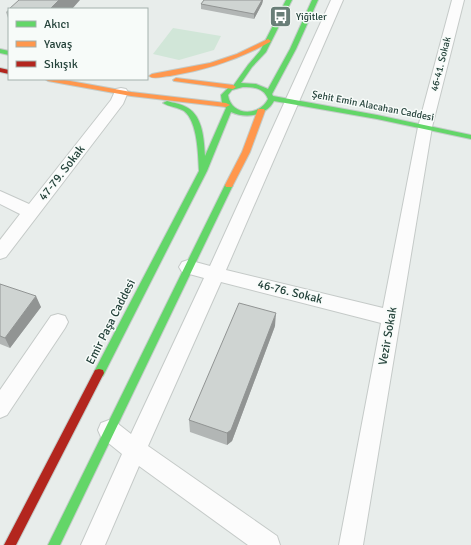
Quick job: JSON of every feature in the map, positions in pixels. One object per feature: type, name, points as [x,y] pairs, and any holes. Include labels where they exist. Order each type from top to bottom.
[{"type":"main road","points":[[227,107],[223,98],[225,93],[234,87],[263,52],[289,0]]},
{"type":"main road","points":[[54,545],[188,267],[246,152],[261,111],[270,103],[270,96],[293,49],[314,0]]},
{"type":"main road","points":[[150,76],[211,68],[234,60],[268,41]]},
{"type":"main road","points":[[150,76],[234,87],[251,85],[259,86],[270,96]]},
{"type":"main road","points":[[54,80],[126,93],[227,107],[247,113],[261,111]]},
{"type":"main road","points":[[126,93],[180,106],[191,113],[198,132],[203,171]]},
{"type":"main road","name":"Şehit Emin Alacahan Caddesi","points":[[270,96],[471,137]]},
{"type":"main road","name":"Emir Paşa Caddesi","points":[[10,545],[203,171],[227,107]]},
{"type":"street","points":[[93,545],[294,101],[337,0]]},
{"type":"street","name":"46-41. Sokak","points":[[425,127],[458,0]]},
{"type":"street","name":"47-79. Sokak","points":[[0,252],[118,101],[126,93]]},
{"type":"street","name":"Vezir Sokak","points":[[351,545],[425,127]]},
{"type":"street","points":[[0,197],[31,212]]},
{"type":"street","name":"46-76. Sokak","points":[[188,267],[391,318]]},
{"type":"street","points":[[0,408],[58,322]]},
{"type":"street","points":[[109,430],[268,545]]},
{"type":"green space","points":[[173,28],[221,36],[214,50],[179,60],[153,54]]},
{"type":"building","points":[[19,0],[59,0],[51,8],[10,8]]},
{"type":"building","points":[[204,0],[262,0],[254,14],[201,4]]},
{"type":"building","points":[[0,284],[36,296],[5,338],[0,336]]},
{"type":"building","points":[[239,303],[276,313],[231,430],[227,433],[189,420]]},
{"type":"traffic: fast","points":[[236,86],[250,66],[263,52],[289,0]]},
{"type":"traffic: fast","points":[[269,93],[293,49],[315,0]]},
{"type":"traffic: fast","points":[[0,51],[8,53]]},
{"type":"traffic: fast","points":[[243,85],[252,85],[267,91],[271,99],[268,106],[254,113],[245,114],[230,108],[225,103],[224,95],[230,89],[243,85]]},
{"type":"traffic: fast","points":[[271,98],[377,117],[471,137]]},
{"type":"traffic: fast","points":[[167,103],[188,111],[196,122],[200,139],[203,171]]},
{"type":"traffic: fast","points":[[99,373],[203,171],[229,108]]},
{"type":"traffic: fast","points":[[54,545],[229,185]]},
{"type":"traffic: slow","points":[[152,76],[198,68],[226,61],[268,41]]},
{"type":"traffic: slow","points":[[54,80],[131,94],[226,105]]},
{"type":"traffic: slow","points":[[176,80],[233,87]]},
{"type":"traffic: slow","points":[[229,185],[246,152],[261,111]]},
{"type":"traffic: jam","points":[[0,70],[8,72]]},
{"type":"traffic: jam","points":[[10,545],[99,373]]},
{"type":"place","name":"Yiğitler","points":[[280,17]]}]
